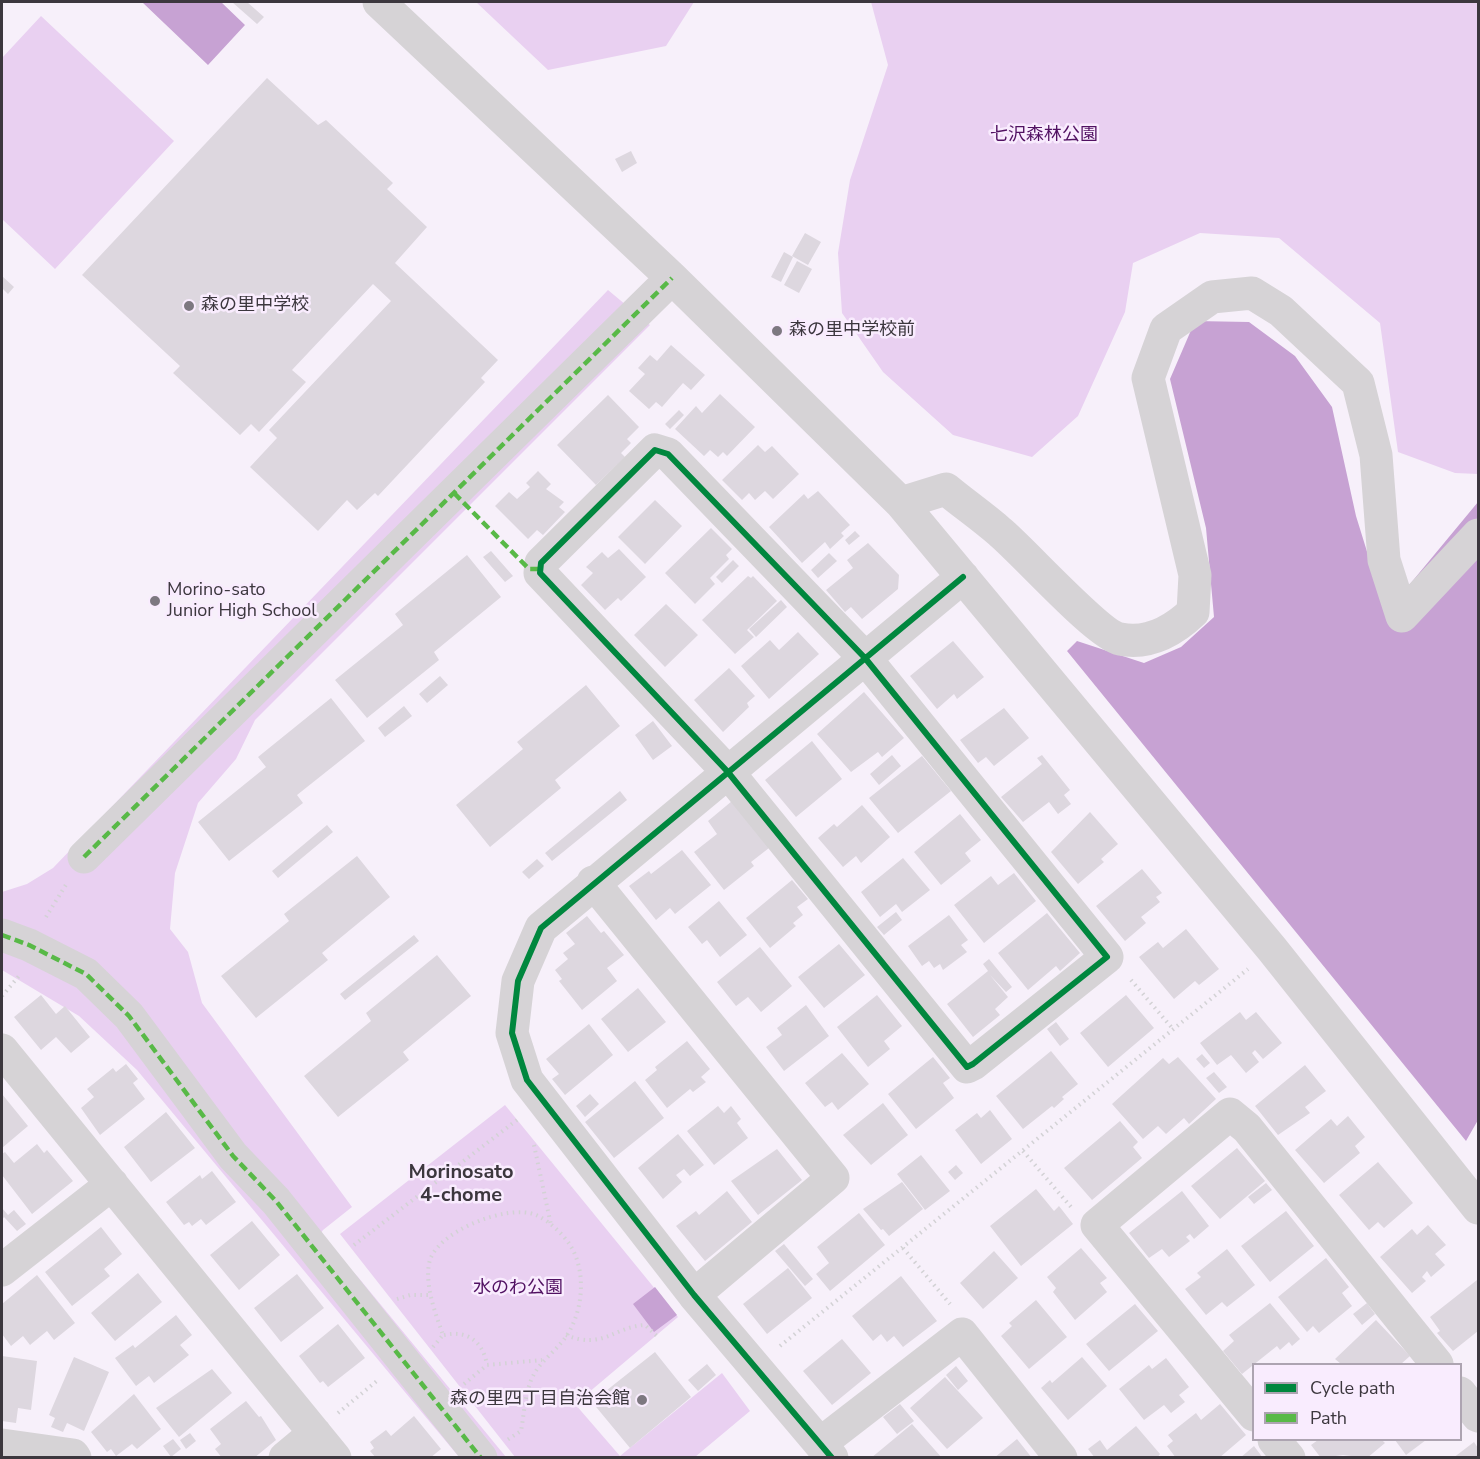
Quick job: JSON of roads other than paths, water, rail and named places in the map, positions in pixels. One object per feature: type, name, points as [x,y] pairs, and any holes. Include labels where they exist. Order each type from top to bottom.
[{"type":"street","points":[[379,2],[672,278],[901,503],[1272,949],[1477,1204]]},
{"type":"street","points":[[84,857],[672,278]]},
{"type":"street","points":[[901,503],[946,489],[1002,533],[1076,605],[1117,639],[1142,642],[1175,629],[1193,612],[1195,575],[1148,378],[1166,329],[1212,297],[1252,293],[1281,310],[1358,383],[1376,455],[1384,560],[1402,616],[1479,535]]},
{"type":"street","points":[[655,450],[668,454],[865,658],[1107,957],[967,1067],[726,771],[540,573],[541,563],[655,450]]},
{"type":"street","points":[[963,576],[592,882],[541,928],[518,981],[512,1033],[527,1080],[694,1295],[827,1450],[962,1334],[1061,1458]]},
{"type":"street","points":[[592,882],[833,1178],[694,1295]]},
{"type":"street","points":[[15,940],[86,974],[129,1016],[233,1156],[276,1201],[402,1360],[431,1382],[478,1454]]},
{"type":"street","points":[[2,1050],[325,1445],[285,1458]]},
{"type":"street","points":[[1252,1413],[1097,1225],[1230,1114],[1247,1128],[1435,1363]]},
{"type":"street","points":[[2,1269],[111,1184]]},
{"type":"street","points":[[1462,1394],[1479,1416]]},
{"type":"street","points":[[1275,1441],[1288,1458]]},
{"type":"street","points":[[2,1445],[73,1455],[75,1458]]},
{"type":"place","name":"森の里中学校","points":[[189,306]]},
{"type":"place","name":"森の里中学校前","points":[[777,331]]},
{"type":"place","name":"Morino-sato Junior High School","points":[[155,601]]},
{"type":"place","name":"森の里四丁目自治会館","points":[[642,1400]]},
{"type":"district","name":"Morinosato 4-chome","points":[[461,1184]]},
{"type":"park label","name":"七沢森林公園","points":[[1044,136]]},
{"type":"park label","name":"水のわ公園","points":[[518,1289]]}]
